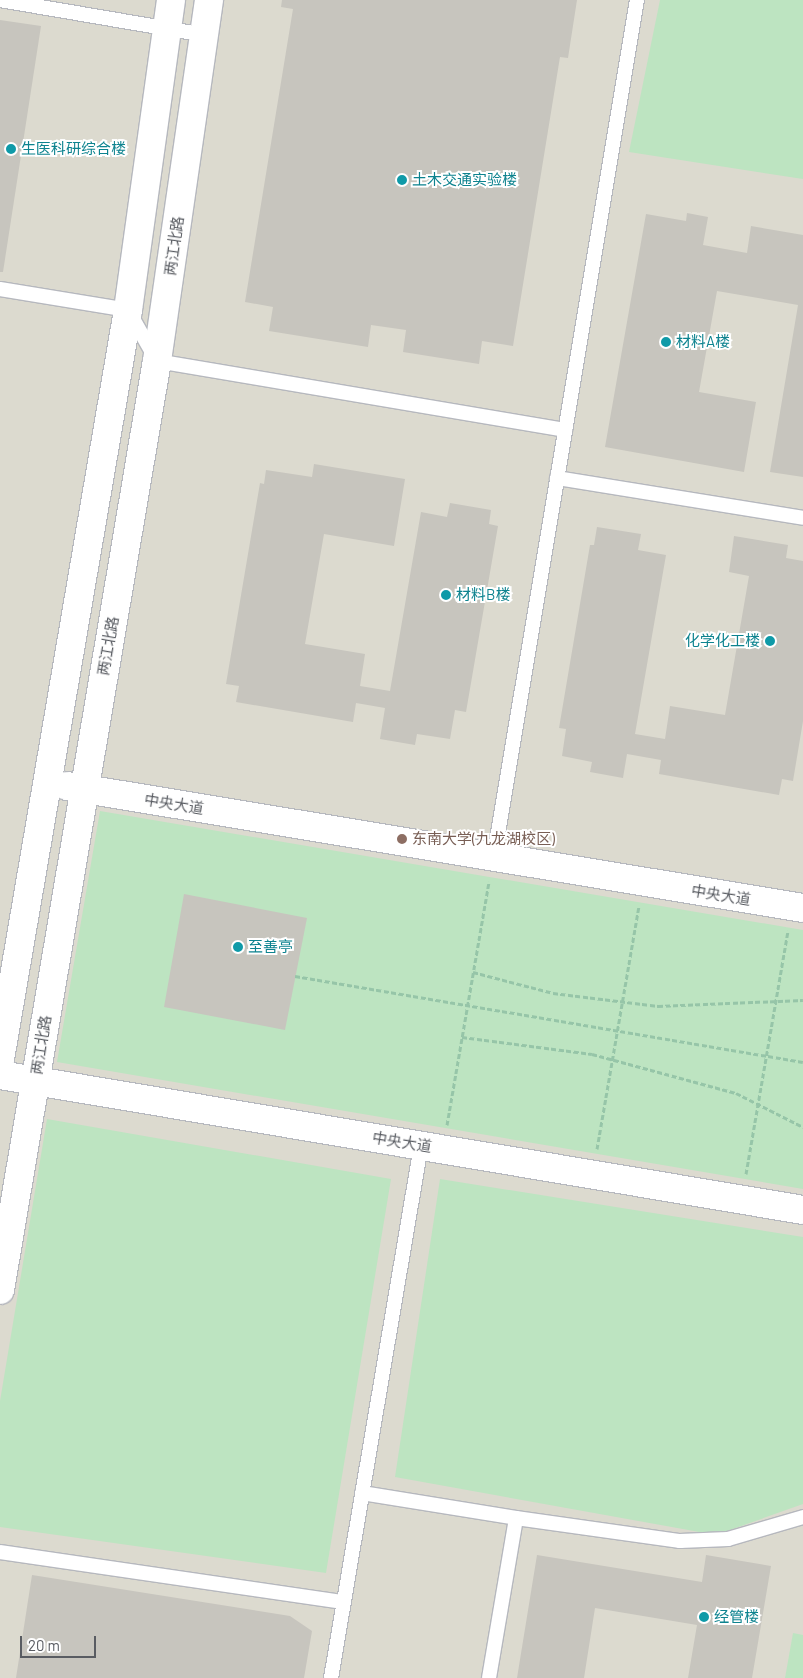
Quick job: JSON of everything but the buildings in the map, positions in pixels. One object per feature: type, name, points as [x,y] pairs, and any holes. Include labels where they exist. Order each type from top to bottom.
[{"type":"street","points":[[0,1059],[128,310],[168,28],[170,0]]},
{"type":"street","name":"两江北路","points":[[0,1290],[157,361],[209,0]]},
{"type":"street","name":"中央大道","points":[[47,783],[798,907]]},
{"type":"street","name":"中央大道","points":[[0,1075],[803,1210]]},
{"type":"lane","points":[[0,0],[205,35]]},
{"type":"lane","points":[[494,857],[637,0]]},
{"type":"lane","points":[[0,289],[128,310],[157,361],[565,430]]},
{"type":"lane","points":[[557,478],[803,518]]},
{"type":"lane","points":[[331,1678],[362,1492],[432,1147]]},
{"type":"lane","points":[[362,1492],[516,1518],[680,1541],[728,1539],[803,1517]]},
{"type":"lane","points":[[490,1678],[516,1518]]},
{"type":"lane","points":[[0,1552],[344,1602]]},
{"type":"path","points":[[432,1147],[462,1037],[494,857]]},
{"type":"path","points":[[592,1175],[644,882]]},
{"type":"path","points":[[741,1199],[776,1001],[798,907]]},
{"type":"path","points":[[474,972],[553,993],[658,1006],[803,1000]]},
{"type":"path","points":[[295,976],[803,1062]]},
{"type":"path","points":[[462,1037],[592,1054],[736,1093],[803,1127]]},
{"type":"shaded area","name":"东南大学(九龙湖校区)","points":[[0,0],[803,0],[803,1678],[0,1678]]},
{"type":"green space","points":[[660,0],[803,0],[803,179],[629,152]]},
{"type":"green space","points":[[100,811],[803,930],[803,1189],[57,1062]]},
{"type":"green space","points":[[47,1119],[391,1179],[326,1573],[0,1527],[0,1401]]},
{"type":"green space","points":[[440,1179],[803,1237],[803,1504],[716,1535],[395,1477]]},
{"type":"green space","points":[[793,1633],[803,1635],[803,1678],[785,1678]]},
{"type":"place","name":"生医科研综合楼","points":[[11,149]]},
{"type":"place","name":"土木交通实验楼","points":[[402,180]]},
{"type":"place","name":"材料A楼","points":[[666,342]]},
{"type":"place","name":"材料B楼","points":[[446,595]]},
{"type":"place","name":"化学化工楼","points":[[770,641]]},
{"type":"place","name":"东南大学(九龙湖校区)","points":[[402,839]]},
{"type":"place","name":"至善亭","points":[[238,947]]},
{"type":"place","name":"经管楼","points":[[704,1617]]}]
